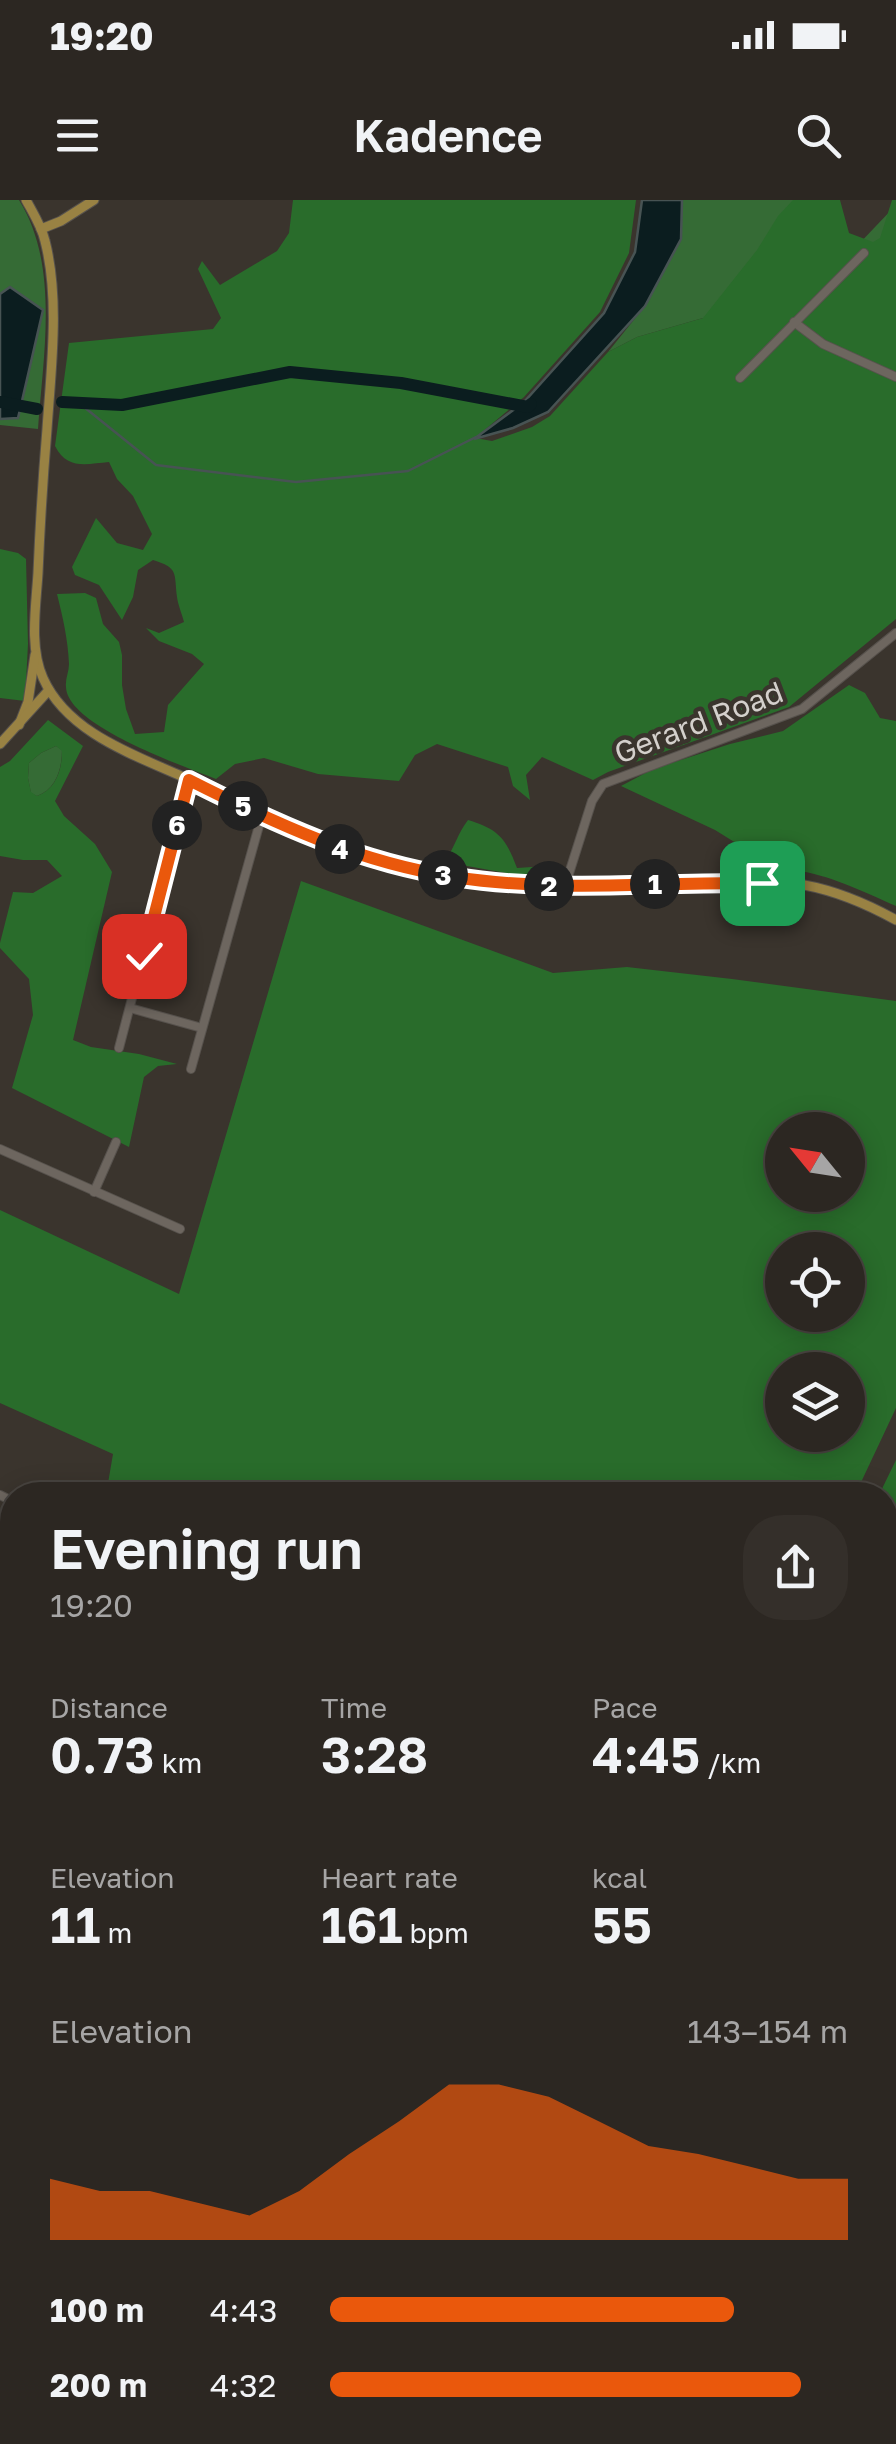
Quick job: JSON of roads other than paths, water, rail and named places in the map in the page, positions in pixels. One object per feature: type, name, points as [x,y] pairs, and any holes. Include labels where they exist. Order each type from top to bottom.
[{"type":"main road","points":[[19,725],[28,702],[37,649],[40,514],[52,348],[50,270],[41,229],[26,200]]},
{"type":"main road","points":[[41,229],[94,200]]},
{"type":"main road","points":[[37,649],[49,690],[96,735],[346,851],[474,880],[565,886],[801,885],[854,900],[896,920]]},
{"type":"main road","points":[[0,744],[49,690]]},
{"type":"street","points":[[740,378],[864,253]]},
{"type":"street","points":[[794,322],[824,344],[896,378]]},
{"type":"street","name":"Gerard Road","points":[[565,886],[592,801],[603,784],[802,709],[896,633]]},
{"type":"street","points":[[119,1048],[189,780]]},
{"type":"street","points":[[191,1069],[262,815]]},
{"type":"street","points":[[130,1008],[202,1028]]},
{"type":"street","points":[[94,1192],[116,1142]]},
{"type":"street","points":[[0,1149],[180,1230]]},
{"type":"waterway","points":[[62,402],[122,405],[290,372],[401,383],[528,407],[531,404]]},
{"type":"waterway","points":[[0,402],[37,409]]},
{"type":"waterway","points":[[79,403],[156,465],[296,482],[408,471],[476,437]]}]
